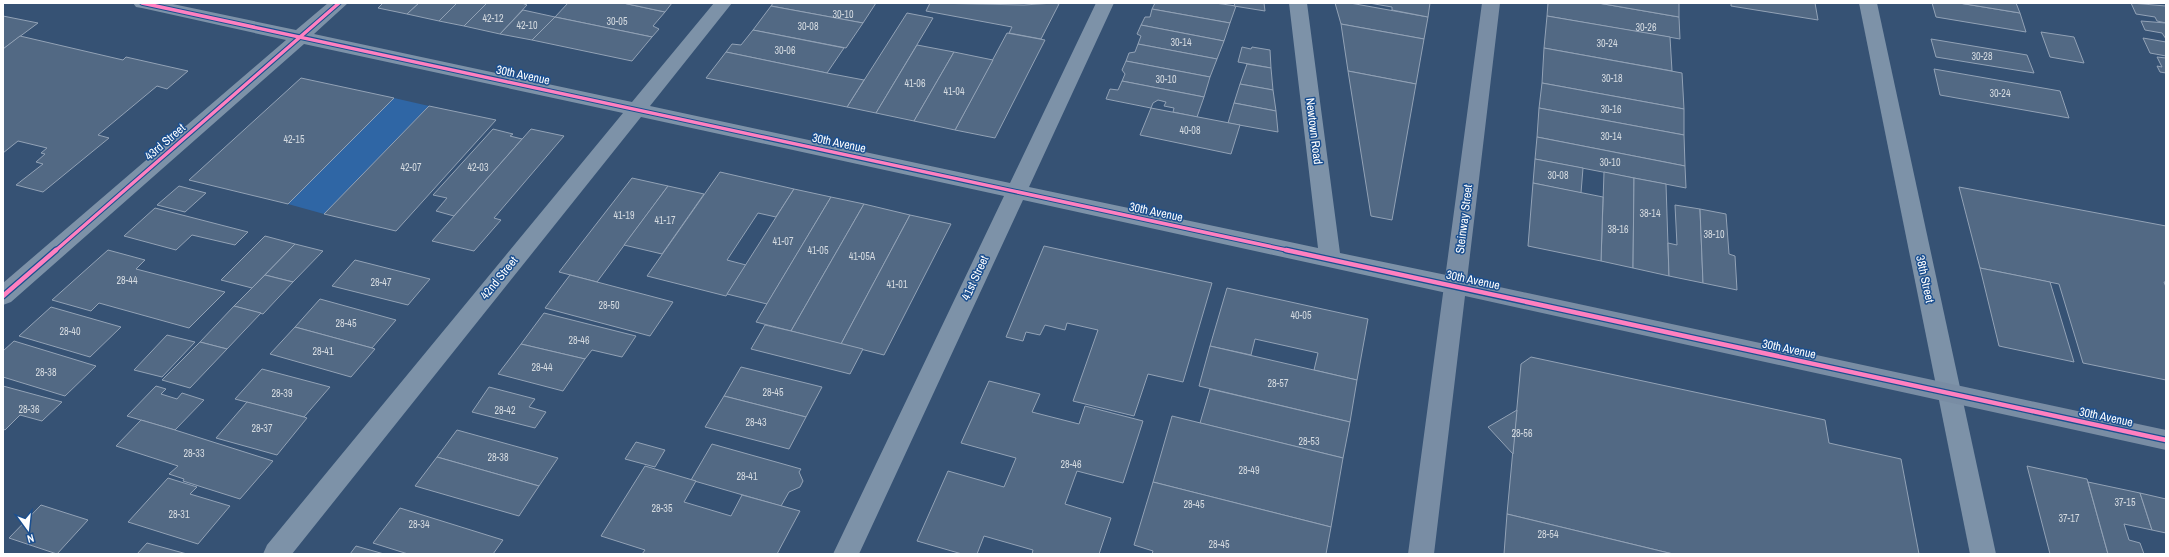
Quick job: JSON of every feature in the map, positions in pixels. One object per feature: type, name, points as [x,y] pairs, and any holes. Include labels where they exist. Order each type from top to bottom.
[{"type":"street","name":"30th Avenue","points":[[142,3],[2166,440]]},
{"type":"street","name":"43rd Street","points":[[3,296],[340,3]]},
{"type":"street","name":"42nd Street","points":[[276,554],[723,3]]},
{"type":"street","name":"41st Street","points":[[846,554],[1105,3]]},
{"type":"street","name":"Newtown Road","points":[[1298,3],[1330,259]]},
{"type":"street","name":"Steinway Street","points":[[1421,554],[1491,3]]},
{"type":"street","name":"38th Street","points":[[1868,3],[1983,554]]},
{"type":"shaded area","points":[[394,98],[429,106],[324,214],[288,204]]},
{"type":"building","points":[[383,3],[419,3],[407,14],[378,8]]},
{"type":"building","points":[[419,3],[457,3],[439,21],[407,14]]},
{"type":"building","points":[[457,3],[487,3],[464,26],[439,21]]},
{"type":"building","points":[[487,3],[522,3],[527,5],[500,34],[464,26]]},
{"type":"building","points":[[568,3],[623,3],[665,12],[653,26],[659,29],[652,37],[555,17]]},
{"type":"building","points":[[623,3],[672,3],[665,12]]},
{"type":"building","points":[[773,3],[876,3],[863,23],[771,6]]},
{"type":"building","points":[[930,3],[1024,5],[1059,4],[1041,39],[1009,33],[1012,27],[926,11]]},
{"type":"building","points":[[1155,3],[1215,3],[1236,6],[1230,23],[1152,9]]},
{"type":"building","points":[[1235,3],[1264,3],[1265,11],[1234,6]]},
{"type":"building","points":[[1335,3],[1350,3],[1428,17],[1424,39],[1341,24]]},
{"type":"building","points":[[1369,3],[1430,3],[1428,17],[1392,10],[1392,7]]},
{"type":"building","points":[[1548,3],[1598,3],[1679,17],[1680,39],[1547,16]]},
{"type":"building","points":[[1598,3],[1679,3],[1679,17]]},
{"type":"building","points":[[1731,3],[1815,3],[1818,20],[1731,6]]},
{"type":"building","points":[[1932,3],[1959,3],[2020,13],[2026,32],[1936,17]]},
{"type":"building","points":[[1959,3],[2016,3],[2020,13]]},
{"type":"building","points":[[2131,3],[2166,6],[2166,23],[2157,21],[2155,17],[2136,14]]},
{"type":"building","points":[[771,6],[863,23],[846,48],[753,30]]},
{"type":"building","points":[[1152,9],[1230,23],[1224,41],[1141,25],[1145,17],[1150,17]]},
{"type":"building","points":[[523,10],[555,17],[532,40],[500,34]]},
{"type":"building","points":[[907,13],[933,18],[876,113],[847,107]]},
{"type":"building","points":[[3,16],[38,23],[3,49]]},
{"type":"building","points":[[1547,16],[1670,37],[1672,71],[1544,48]]},
{"type":"building","points":[[555,17],[652,37],[632,61],[532,40]]},
{"type":"building","points":[[2141,21],[2166,23],[2166,39],[2162,33],[2145,30]]},
{"type":"building","points":[[1341,24],[1424,39],[1416,84],[1348,71]]},
{"type":"building","points":[[1141,25],[1224,41],[1217,59],[1138,44],[1141,36],[1137,34]]},
{"type":"building","points":[[753,30],[844,48],[827,73],[726,52],[732,44],[741,45]]},
{"type":"building","points":[[2041,32],[2074,37],[2084,63],[2050,57]]},
{"type":"building","points":[[1007,33],[1045,40],[995,138],[955,130]]},
{"type":"building","points":[[20,36],[123,60],[126,57],[188,71],[167,89],[157,86],[98,135],[109,138],[43,192],[16,185],[43,164],[36,162],[45,154],[41,153],[47,148],[18,141],[3,153],[3,49]]},
{"type":"building","points":[[2143,38],[2166,42],[2166,56],[2150,53]]},
{"type":"building","points":[[1931,39],[2027,55],[2034,73],[1936,57]]},
{"type":"building","points":[[1138,44],[1217,59],[1210,77],[1126,61],[1129,53],[1135,52]]},
{"type":"building","points":[[917,45],[954,52],[914,121],[876,113]]},
{"type":"building","points":[[1242,47],[1270,50],[1271,68],[1238,62]]},
{"type":"building","points":[[1544,48],[1682,73],[1684,109],[1542,83]]},
{"type":"building","points":[[726,52],[864,80],[847,107],[706,78]]},
{"type":"building","points":[[954,52],[993,60],[955,130],[914,121]]},
{"type":"building","points":[[2157,57],[2166,58],[2166,73],[2160,72],[2157,66],[2162,67]]},
{"type":"building","points":[[1126,61],[1210,77],[1204,97],[1122,81],[1125,74],[1122,70]]},
{"type":"building","points":[[1247,64],[1271,68],[1273,90],[1240,84]]},
{"type":"building","points":[[1934,69],[2060,91],[2069,118],[1940,95]]},
{"type":"building","points":[[1348,71],[1416,84],[1392,220],[1371,216]]},
{"type":"building","points":[[301,78],[394,98],[288,204],[189,180]]},
{"type":"building","points":[[1122,81],[1204,97],[1197,117],[1173,112],[1174,108],[1164,106],[1166,102],[1158,100],[1153,103],[1151,108],[1106,99],[1110,89],[1118,90]]},
{"type":"building","points":[[1542,83],[1684,109],[1684,135],[1539,108]]},
{"type":"building","points":[[1240,84],[1273,90],[1276,111],[1234,103]]},
{"type":"building","points":[[1234,103],[1276,111],[1278,132],[1228,123]]},
{"type":"building","points":[[429,106],[496,120],[396,231],[324,214]]},
{"type":"building","points":[[1151,108],[1240,125],[1231,154],[1140,135]]},
{"type":"building","points":[[1539,108],[1684,135],[1685,166],[1537,137]]},
{"type":"building","points":[[493,129],[513,134],[510,136],[522,139],[454,216],[436,211],[447,198],[433,195]]},
{"type":"building","points":[[531,129],[564,136],[494,218],[501,220],[474,251],[432,241]]},
{"type":"building","points":[[1537,137],[1685,166],[1686,188],[1535,159]]},
{"type":"building","points":[[1535,159],[1583,168],[1581,193],[1533,183]]},
{"type":"building","points":[[720,172],[794,189],[776,217],[758,213],[727,260],[746,265],[726,296],[647,276]]},
{"type":"building","points":[[1604,172],[1634,178],[1633,268],[1601,261]]},
{"type":"building","points":[[632,178],[668,186],[597,282],[559,272]]},
{"type":"building","points":[[1634,178],[1666,184],[1669,276],[1633,268]]},
{"type":"building","points":[[1533,183],[1603,197],[1601,261],[1528,246]]},
{"type":"building","points":[[179,186],[206,193],[185,212],[157,205]]},
{"type":"building","points":[[668,186],[704,194],[662,254],[624,245]]},
{"type":"building","points":[[1959,187],[2166,226],[2166,282],[2164,282],[2166,287],[2166,380],[2083,363],[2059,284],[1980,268]]},
{"type":"building","points":[[794,189],[831,197],[767,304],[727,294]]},
{"type":"building","points":[[831,197],[864,204],[791,331],[756,322]]},
{"type":"building","points":[[864,204],[910,215],[841,344],[791,331]]},
{"type":"building","points":[[1675,205],[1700,209],[1703,283],[1669,276],[1668,243],[1677,245]]},
{"type":"building","points":[[155,208],[248,232],[235,245],[192,235],[176,250],[124,236]]},
{"type":"building","points":[[1700,209],[1726,214],[1729,254],[1735,256],[1737,290],[1703,283]]},
{"type":"building","points":[[910,215],[951,224],[884,355],[841,344]]},
{"type":"building","points":[[265,236],[295,244],[252,288],[221,280]]},
{"type":"building","points":[[295,244],[323,251],[293,282],[265,275]]},
{"type":"building","points":[[1044,246],[1212,283],[1183,382],[1148,374],[1134,416],[1073,401],[1098,330],[1067,323],[1065,330],[1045,325],[1040,335],[1026,332],[1023,341],[1006,337]]},
{"type":"building","points":[[108,250],[145,260],[136,269],[225,292],[189,328],[99,303],[91,311],[52,300]]},
{"type":"building","points":[[355,260],[430,279],[408,305],[332,286]]},
{"type":"building","points":[[1980,268],[2050,282],[2074,362],[1999,346]]},
{"type":"building","points":[[265,275],[293,282],[263,314],[234,306]]},
{"type":"building","points":[[570,275],[673,302],[650,336],[545,308]]},
{"type":"building","points":[[1227,288],[1368,319],[1357,380],[1314,370],[1318,353],[1255,339],[1251,355],[1210,346]]},
{"type":"building","points":[[320,299],[396,320],[372,348],[295,327]]},
{"type":"building","points":[[234,306],[261,313],[227,349],[200,342]]},
{"type":"building","points":[[51,307],[121,327],[90,357],[19,336]]},
{"type":"building","points":[[544,313],[636,336],[622,357],[592,350],[585,359],[521,344]]},
{"type":"building","points":[[765,325],[863,349],[850,374],[751,349]]},
{"type":"building","points":[[295,327],[375,349],[351,377],[270,354]]},
{"type":"building","points":[[167,335],[195,342],[162,377],[134,370]]},
{"type":"building","points":[[14,341],[96,366],[65,396],[3,377],[3,351]]},
{"type":"building","points":[[200,342],[227,349],[190,388],[162,380]]},
{"type":"building","points":[[521,344],[585,359],[563,391],[498,374]]},
{"type":"building","points":[[1210,346],[1357,380],[1350,422],[1199,386]]},
{"type":"building","points":[[1531,357],[1825,420],[1829,443],[1901,459],[1919,554],[1673,554],[1507,514],[1521,364]]},
{"type":"building","points":[[741,367],[822,387],[806,417],[724,396]]},
{"type":"building","points":[[262,369],[330,387],[304,417],[235,399]]},
{"type":"building","points":[[989,381],[1040,394],[1032,412],[1079,424],[1085,406],[1143,421],[1123,483],[1077,471],[1065,504],[1111,518],[1099,554],[1032,554],[1033,550],[984,536],[977,554],[962,554],[917,541],[948,471],[1004,487],[1016,458],[961,443]]},
{"type":"building","points":[[3,386],[62,402],[42,421],[20,415],[5,430],[3,429]]},
{"type":"building","points":[[156,386],[166,389],[161,394],[177,399],[182,393],[204,400],[175,430],[127,416]]},
{"type":"building","points":[[489,387],[535,399],[529,407],[546,412],[535,428],[472,412]]},
{"type":"building","points":[[1210,389],[1350,422],[1343,458],[1200,423]]},
{"type":"building","points":[[724,396],[806,417],[789,449],[705,427]]},
{"type":"building","points":[[247,402],[307,418],[277,455],[216,438]]},
{"type":"building","points":[[1517,410],[1513,454],[1488,427]]},
{"type":"building","points":[[1172,416],[1343,458],[1331,527],[1153,482]]},
{"type":"building","points":[[141,420],[273,461],[240,499],[183,481],[184,479],[169,474],[178,466],[116,446]]},
{"type":"building","points":[[457,430],[558,458],[539,486],[437,457]]},
{"type":"building","points":[[636,442],[665,450],[655,467],[625,459]]},
{"type":"building","points":[[712,444],[801,469],[799,472],[803,481],[800,487],[789,492],[781,506],[691,480]]},
{"type":"building","points":[[437,457],[539,486],[519,516],[415,486]]},
{"type":"building","points":[[645,466],[696,481],[684,502],[731,516],[742,495],[800,511],[777,554],[642,554],[645,550],[601,536]]},
{"type":"building","points":[[2027,466],[2087,479],[2108,554],[2050,554]]},
{"type":"building","points":[[168,478],[197,487],[190,494],[230,506],[198,544],[128,522]]},
{"type":"building","points":[[1153,482],[1331,527],[1326,554],[1152,554],[1153,551],[1134,545]]},
{"type":"building","points":[[2088,482],[2140,493],[2152,530],[2124,524],[2129,540],[2140,543],[2144,554],[2108,554]]},
{"type":"building","points":[[2140,493],[2166,499],[2166,533],[2152,530]]},
{"type":"building","points":[[41,505],[88,520],[57,554],[9,538]]},
{"type":"building","points":[[400,508],[503,540],[493,554],[408,554],[373,543]]},
{"type":"building","points":[[1507,514],[1673,554],[1504,554]]},
{"type":"building","points":[[147,543],[187,554],[137,554]]},
{"type":"building","points":[[356,546],[384,554],[350,554]]},
{"type":"cycle path","points":[[142,3],[2166,440]]},
{"type":"cycle path","points":[[3,296],[339,3]]}]
